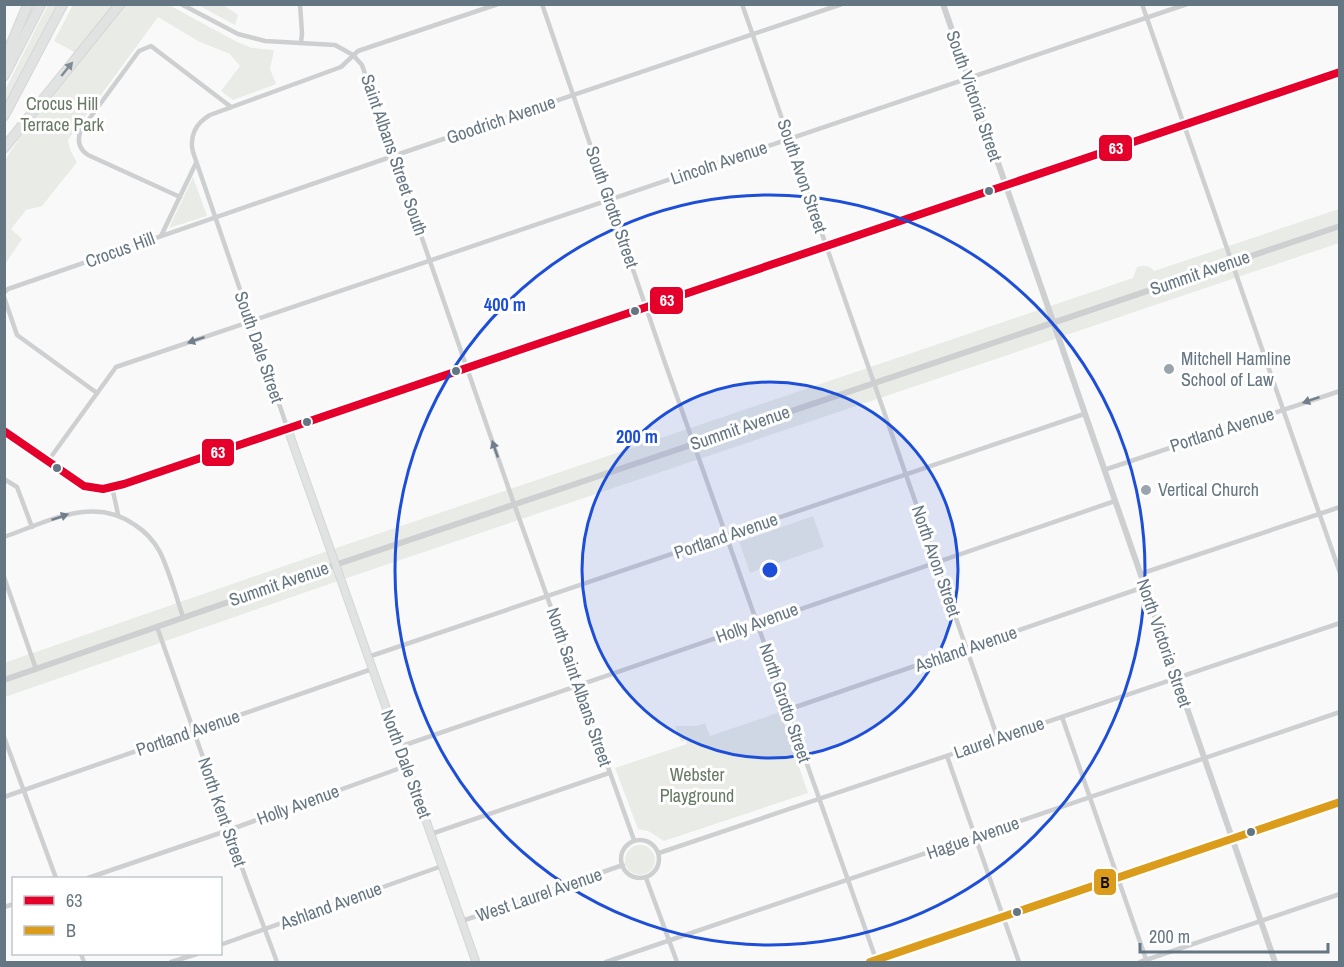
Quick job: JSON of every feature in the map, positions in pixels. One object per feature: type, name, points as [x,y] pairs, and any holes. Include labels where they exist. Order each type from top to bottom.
[{"type":"highway","points":[[4,61],[28,4]]},
{"type":"highway","points":[[4,76],[41,4]]},
{"type":"highway","points":[[4,116],[63,4]]},
{"type":"highway","points":[[4,148],[120,4]]},
{"type":"main road","points":[[4,431],[84,486],[112,487],[1340,72]]},
{"type":"main road","name":"South Dale Street","points":[[287,428],[335,565]]},
{"type":"main road","name":"North Dale Street","points":[[335,565],[476,963]]},
{"type":"street","name":"Saint Albans Street South","points":[[181,4],[238,34],[265,41],[335,45],[353,55],[362,65],[467,367]]},
{"type":"street","points":[[300,4],[301,42]]},
{"type":"street","points":[[196,162],[191,146],[196,126],[210,114],[341,67],[358,51],[498,4]]},
{"type":"street","name":"South Grotto Street","points":[[542,4],[694,444]]},
{"type":"street","name":"South Avon Street","points":[[742,4],[873,382]]},
{"type":"street","name":"Goodrich Avenue","points":[[161,236],[842,4]]},
{"type":"street","name":"South Victoria Street","points":[[943,4],[1053,322]]},
{"type":"street","points":[[1142,4],[1340,573]]},
{"type":"street","name":"Lincoln Avenue","points":[[48,461],[116,367],[1187,4]]},
{"type":"street","points":[[180,197],[84,153],[79,143],[81,130],[139,51],[151,46],[231,107]]},
{"type":"street","name":"Crocus Hill","points":[[97,393],[17,335],[4,295],[8,289],[161,236],[196,162]]},
{"type":"street","name":"South Dale Street","points":[[196,162],[287,428]]},
{"type":"street","name":"Summit Avenue","points":[[4,680],[873,382],[1340,226]]},
{"type":"street","name":"North Victoria Street","points":[[1053,322],[1275,963]]},
{"type":"street","name":"North Saint Albans Street","points":[[467,367],[634,840]]},
{"type":"street","name":"North Avon Street","points":[[873,382],[998,739]]},
{"type":"street","name":"Portland Avenue","points":[[1104,470],[1340,391]]},
{"type":"street","name":"Portland Avenue","points":[[368,657],[1084,414]]},
{"type":"street","name":"North Grotto Street","points":[[694,444],[874,962]]},
{"type":"street","points":[[4,479],[17,488],[32,527]]},
{"type":"street","points":[[112,487],[118,514]]},
{"type":"street","name":"Holly Avenue","points":[[399,747],[1115,501]]},
{"type":"street","points":[[1140,574],[1340,507]]},
{"type":"street","points":[[4,537],[82,510],[118,514],[137,526],[153,542],[162,557],[183,617]]},
{"type":"street","points":[[4,577],[36,669]]},
{"type":"street","name":"Ashland Avenue","points":[[787,710],[1144,587]]},
{"type":"street","name":"Laurel Avenue","points":[[659,853],[1340,623]]},
{"type":"street","name":"North Kent Street","points":[[157,627],[277,963]]},
{"type":"street","name":"Portland Avenue","points":[[4,797],[372,669]]},
{"type":"street","name":"Hague Avenue","points":[[606,963],[1340,712]]},
{"type":"street","points":[[1062,717],[1146,962]]},
{"type":"street","points":[[4,737],[55,877]]},
{"type":"street","points":[[947,756],[1019,963]]},
{"type":"street","name":"Holly Avenue","points":[[94,877],[406,766]]},
{"type":"street","points":[[431,834],[609,773]]},
{"type":"street","points":[[874,962],[1340,802]]},
{"type":"street","points":[[623,865],[622,852],[625,846],[634,840],[646,840],[659,853],[657,868],[646,878],[677,963]]},
{"type":"street","name":"West Laurel Avenue","points":[[462,921],[623,865],[628,874],[633,877],[646,878]]},
{"type":"street","name":"Ashland Avenue","points":[[222,944],[442,866]]},
{"type":"street","points":[[1140,963],[1340,894]]},
{"type":"street","points":[[171,963],[194,955]]},
{"type":"green space","points":[[48,5],[56,5],[5,105],[5,90]]},
{"type":"green space","points":[[73,5],[115,5],[76,53],[54,41]]},
{"type":"green space","name":"Crocus Hill Terrace Park","points":[[124,5],[169,5],[237,42],[252,48],[274,50],[270,69],[276,84],[233,100],[221,91],[240,66],[230,54],[198,41],[158,17],[68,140],[70,150],[77,162],[42,206],[26,210],[11,229],[22,239],[5,264],[5,160],[29,124]]},
{"type":"green space","points":[[198,5],[223,5],[238,15],[235,25]]},
{"type":"green space","points":[[193,177],[207,216],[169,228]]},
{"type":"green space","points":[[1339,209],[1339,243],[332,583],[5,697],[4,663],[1133,278],[1137,267],[1147,266],[1154,271]]},
{"type":"green space","points":[[813,516],[824,547],[750,573],[739,542]]},
{"type":"green space","name":"Webster Playground","points":[[780,712],[808,793],[664,841],[648,831],[638,829],[615,768],[687,744],[686,740],[681,742],[675,726],[697,726],[705,723],[710,736]]},
{"type":"green space","points":[[640,845],[646,846],[654,854],[654,866],[646,874],[640,875],[634,874],[626,866],[625,860],[626,854],[634,846]]},
{"type":"transit line","name":"63","points":[[4,431],[84,486],[103,489],[124,484],[1340,72]]},
{"type":"transit line","name":"B","points":[[870,962],[1340,802]]},
{"type":"place","name":"Mitchell Hamline School of Law","points":[[1169,369]]},
{"type":"place","name":"Vertical Church","points":[[1146,490]]}]
